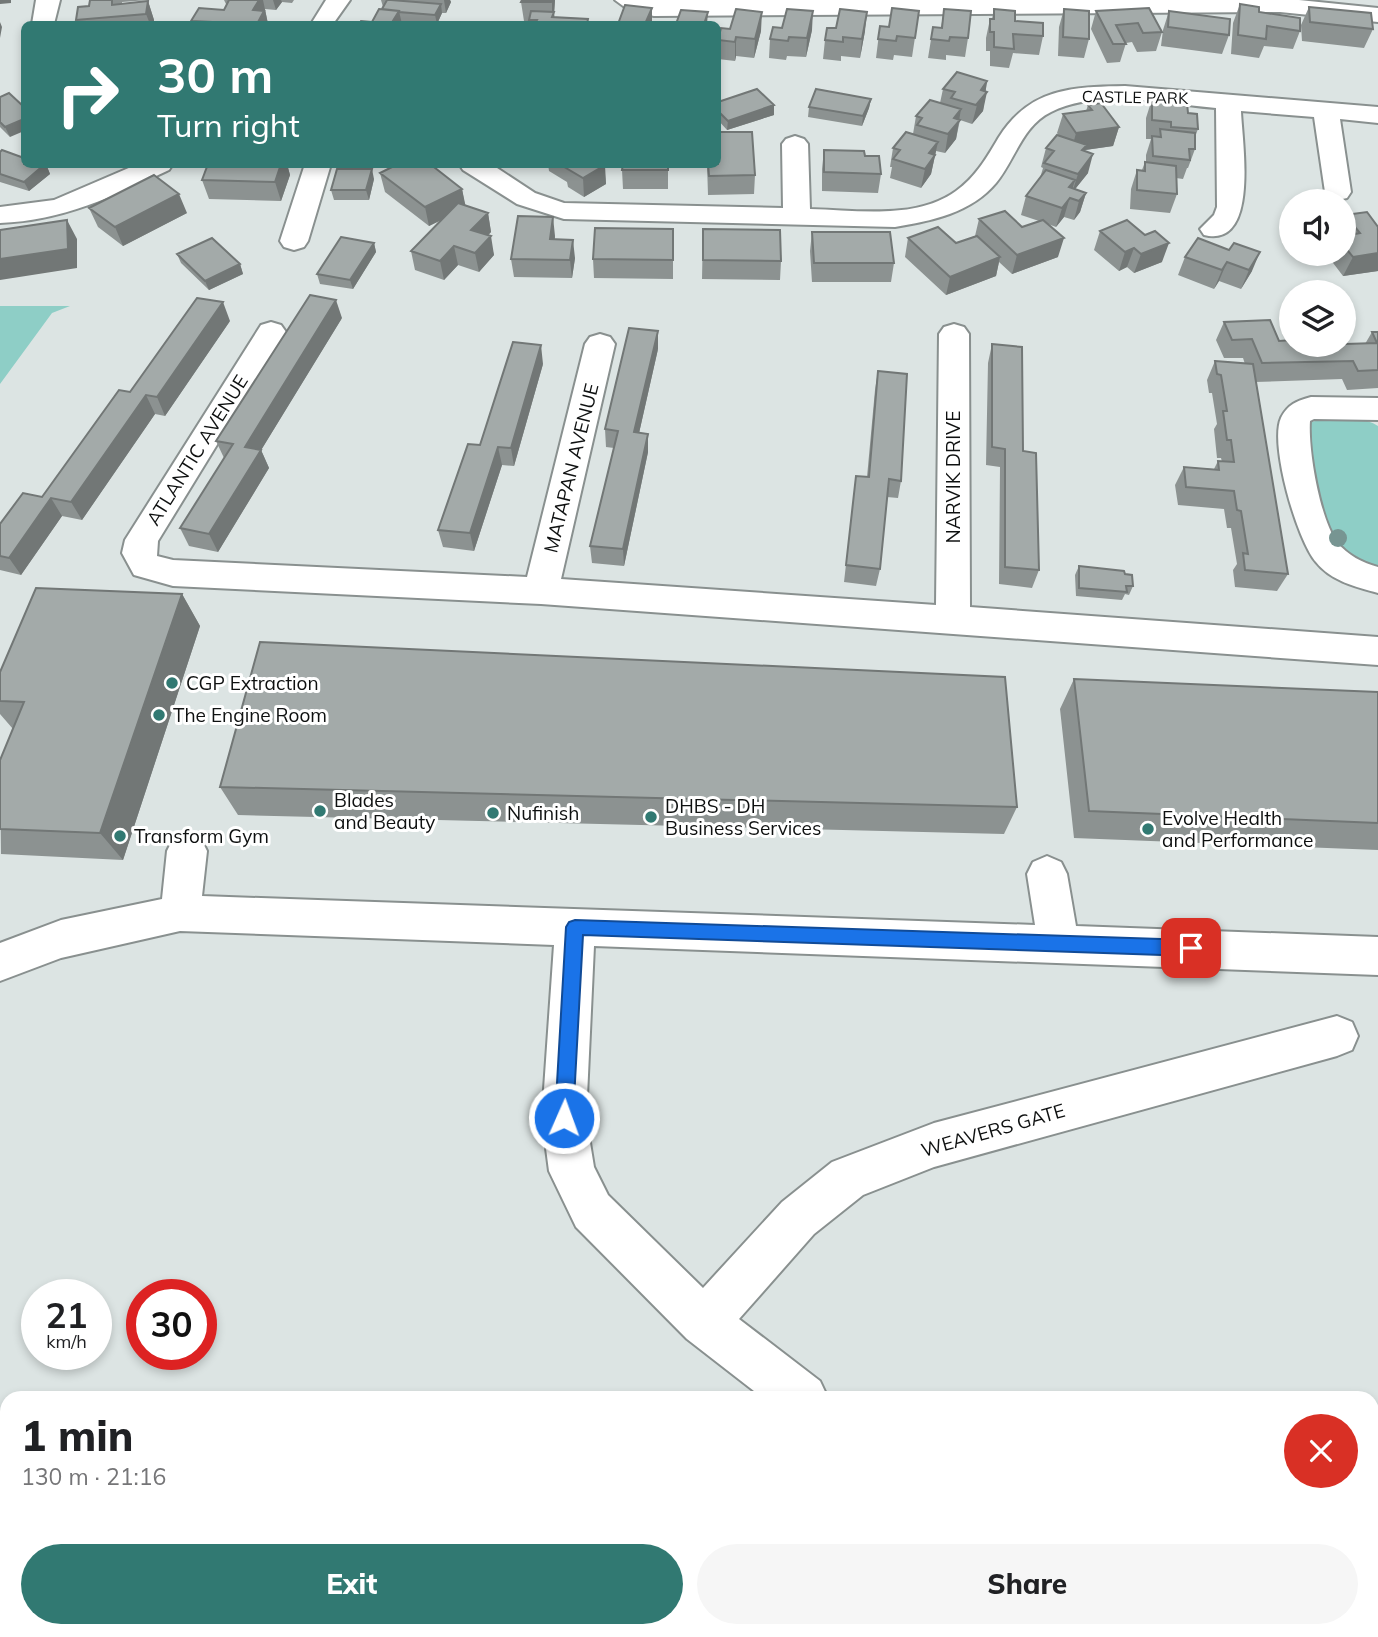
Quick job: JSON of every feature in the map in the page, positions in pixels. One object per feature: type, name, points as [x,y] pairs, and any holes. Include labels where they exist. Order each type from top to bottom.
[{"type":"street","points":[[44,21],[48,0]]},
{"type":"street","points":[[324,21],[338,0]]},
{"type":"street","points":[[627,0],[638,6],[654,9],[1263,2],[1378,15]]},
{"type":"street","name":"CASTLE PARK","points":[[494,168],[524,200],[564,211],[895,219],[928,213],[953,204],[976,190],[986,179],[1022,121],[1041,107],[1065,97],[1103,92],[1228,100],[1378,115]]},
{"type":"street","points":[[1214,229],[1226,218],[1230,207],[1228,100]]},
{"type":"street","points":[[1326,110],[1338,189]]},
{"type":"street","points":[[795,144],[797,217]]},
{"type":"street","points":[[0,215],[32,214],[61,208],[151,168]]},
{"type":"street","points":[[294,241],[317,168]]},
{"type":"street","name":"ATLANTIC AVENUE","points":[[271,332],[142,540],[141,558],[151,569],[173,573],[541,591]]},
{"type":"street","name":"NARVIK DRIVE","points":[[953,620],[954,334]]},
{"type":"street","name":"MATAPAN AVENUE","points":[[541,591],[600,344]]},
{"type":"street","points":[[1378,409],[1311,408],[1301,412],[1295,424],[1297,461],[1312,526],[1318,540],[1325,552],[1344,567],[1378,580]]},
{"type":"street","points":[[541,591],[1378,651]]},
{"type":"street","points":[[180,913],[187,851]]},
{"type":"street","points":[[1047,874],[1058,943]]},
{"type":"street","points":[[0,962],[61,939],[180,913],[1378,956]]},
{"type":"street","points":[[575,927],[564,1118],[572,1171],[592,1211],[704,1322],[794,1391]]},
{"type":"street","name":"WEAVERS GATE","points":[[704,1322],[798,1218],[848,1178],[934,1145],[1337,1036]]},
{"type":"shaded area","points":[[0,306],[70,306],[52,313],[0,384]]},
{"type":"shaded area","points":[[1351,418],[1378,426],[1378,569],[1367,568],[1331,546],[1304,437],[1310,422]]},
{"type":"building","points":[[90,0],[112,0],[112,5],[148,1],[146,14],[76,20],[78,7],[89,6]]},
{"type":"building","points":[[229,0],[259,0],[253,10],[264,11],[259,21],[191,21],[199,8],[224,10]]},
{"type":"building","points":[[387,0],[441,4],[435,15],[382,9]]},
{"type":"building","points":[[522,0],[552,0],[521,2]]},
{"type":"building","points":[[1240,4],[1259,7],[1259,12],[1300,18],[1300,31],[1267,26],[1266,39],[1238,35]]},
{"type":"building","points":[[625,5],[652,8],[646,21],[619,21]]},
{"type":"building","points":[[1309,7],[1371,13],[1373,29],[1310,22]]},
{"type":"building","points":[[892,8],[919,11],[915,38],[897,36],[896,41],[878,39],[880,26],[889,27]]},
{"type":"building","points":[[1149,8],[1162,32],[1143,33],[1138,23],[1116,25],[1126,44],[1113,44],[1096,11]]},
{"type":"building","points":[[379,9],[399,11],[393,21],[373,21]]},
{"type":"building","points":[[736,9],[762,12],[755,39],[736,37],[735,42],[721,40],[721,28],[730,29]]},
{"type":"building","points":[[787,9],[813,11],[807,38],[789,37],[788,41],[770,39],[773,27],[782,28]]},
{"type":"building","points":[[840,9],[867,12],[862,39],[843,37],[843,42],[825,40],[827,28],[836,28]]},
{"type":"building","points":[[944,9],[971,11],[968,38],[950,37],[949,41],[931,39],[933,27],[942,28]]},
{"type":"building","points":[[994,9],[1015,11],[1015,21],[1043,23],[1043,36],[1013,34],[1014,49],[994,47],[994,32],[990,32],[990,19],[994,19]]},
{"type":"building","points":[[1064,9],[1089,11],[1089,39],[1063,37]]},
{"type":"building","points":[[681,10],[708,12],[705,21],[677,21]]},
{"type":"building","points":[[531,11],[554,12],[552,17],[588,19],[588,21],[529,20]]},
{"type":"building","points":[[1169,11],[1230,19],[1229,35],[1168,27]]},
{"type":"building","points":[[957,72],[987,81],[981,90],[987,92],[976,105],[951,98],[955,92],[943,89]]},
{"type":"building","points":[[757,89],[774,105],[728,121],[721,114],[721,101]]},
{"type":"building","points":[[816,89],[871,99],[863,116],[809,107]]},
{"type":"building","points":[[9,93],[21,104],[21,120],[5,127],[0,122],[0,97]]},
{"type":"building","points":[[1152,99],[1187,103],[1188,113],[1197,114],[1198,129],[1171,127],[1171,122],[1152,120]]},
{"type":"building","points":[[930,100],[961,109],[954,118],[960,120],[948,134],[917,125],[922,118],[916,116]]},
{"type":"building","points":[[1101,103],[1119,127],[1076,133],[1063,114],[1092,110],[1088,105]]},
{"type":"building","points":[[1160,129],[1195,133],[1195,149],[1189,149],[1190,160],[1153,156],[1152,136],[1161,137]]},
{"type":"building","points":[[721,132],[752,132],[755,175],[709,176],[708,168],[721,168]]},
{"type":"building","points":[[906,132],[938,142],[929,153],[935,155],[925,169],[893,159],[900,150],[893,148]]},
{"type":"building","points":[[1057,135],[1087,145],[1082,150],[1093,154],[1078,174],[1044,163],[1054,151],[1046,148]]},
{"type":"building","points":[[2,150],[21,157],[21,168],[40,168],[24,182],[0,174]]},
{"type":"building","points":[[824,150],[864,151],[865,156],[879,156],[881,174],[824,172]]},
{"type":"building","points":[[1145,162],[1176,166],[1177,194],[1137,190],[1137,170],[1145,171]]},
{"type":"building","points":[[206,168],[280,168],[275,182],[202,180]]},
{"type":"building","points":[[390,168],[435,168],[462,189],[425,207],[380,173]]},
{"type":"building","points":[[566,168],[600,168],[583,178]]},
{"type":"building","points":[[622,168],[668,168],[668,170]]},
{"type":"building","points":[[337,169],[372,169],[366,190],[331,190]]},
{"type":"building","points":[[1046,170],[1075,180],[1069,187],[1086,193],[1079,201],[1070,198],[1062,208],[1026,196]]},
{"type":"building","points":[[154,175],[179,194],[115,227],[89,208]]},
{"type":"building","points":[[458,203],[488,213],[471,230],[491,236],[475,253],[454,246],[440,261],[411,251]]},
{"type":"building","points":[[1005,211],[1022,227],[1043,220],[1064,238],[1017,255],[979,219]]},
{"type":"building","points":[[1367,212],[1378,227],[1378,253],[1356,257],[1356,234],[1360,233],[1356,228],[1356,214]]},
{"type":"building","points":[[518,216],[553,217],[550,239],[573,240],[570,260],[511,259]]},
{"type":"building","points":[[67,220],[68,249],[0,259],[0,230]]},
{"type":"building","points":[[1127,220],[1145,235],[1155,231],[1169,243],[1141,254],[1134,248],[1125,252],[1100,231]]},
{"type":"building","points":[[938,227],[956,243],[977,236],[1000,257],[950,277],[908,238]]},
{"type":"building","points":[[595,228],[673,229],[673,260],[593,259]]},
{"type":"building","points":[[703,229],[780,230],[781,261],[703,260]]},
{"type":"building","points":[[812,232],[890,232],[894,263],[814,263]]},
{"type":"building","points":[[341,237],[374,243],[350,280],[317,274]]},
{"type":"building","points":[[212,238],[240,264],[205,281],[177,254]]},
{"type":"building","points":[[1198,238],[1229,250],[1234,243],[1260,252],[1249,270],[1227,262],[1222,270],[1185,257]]},
{"type":"building","points":[[310,295],[336,300],[245,447],[261,450],[209,534],[180,528],[233,444],[216,441]]},
{"type":"building","points":[[197,298],[223,302],[157,397],[146,395],[71,502],[51,498],[9,558],[0,556],[0,524],[23,493],[42,497],[119,390],[130,392]]},
{"type":"building","points":[[1270,320],[1279,341],[1279,357],[1356,357],[1356,344],[1377,343],[1372,332],[1378,332],[1378,370],[1358,371],[1353,361],[1262,363],[1252,339],[1232,340],[1224,322]]},
{"type":"building","points":[[629,328],[658,331],[634,432],[648,434],[623,549],[590,546],[618,431],[605,429]]},
{"type":"building","points":[[513,342],[541,345],[511,448],[498,447],[470,533],[438,530],[468,444],[480,445]]},
{"type":"building","points":[[992,344],[1022,347],[1023,451],[1036,453],[1039,570],[1005,567],[1005,449],[992,447]]},
{"type":"building","points":[[1215,361],[1253,364],[1288,574],[1245,570],[1243,553],[1248,554],[1241,511],[1237,510],[1234,491],[1186,487],[1184,467],[1219,470],[1218,461],[1234,462],[1231,440],[1227,440],[1223,411],[1227,411],[1221,375],[1217,374]]},
{"type":"building","points":[[878,371],[907,374],[901,481],[889,479],[880,569],[846,565],[856,476],[869,477]]},
{"type":"building","points":[[1079,566],[1124,571],[1125,574],[1132,575],[1133,586],[1126,586],[1127,592],[1079,588]]},
{"type":"building","points":[[36,588],[182,594],[100,833],[0,829],[0,760],[24,702],[0,701],[0,672]]},
{"type":"building","points":[[260,642],[1005,677],[1017,807],[220,787]]},
{"type":"building","points":[[1074,679],[1378,692],[1378,823],[1089,811]]},
{"type":"place","name":"CGP Extraction","points":[[172,683]]},
{"type":"place","name":"The Engine Room","points":[[159,715]]},
{"type":"place","name":"Blades and Beauty","points":[[320,811]]},
{"type":"place","name":"Nufinish","points":[[493,813]]},
{"type":"place","name":"DHBS - DH Business Services","points":[[651,817]]},
{"type":"place","name":"Evolve Health and Performance","points":[[1148,829]]},
{"type":"place","name":"Transform Gym","points":[[120,836]]},
{"type":"route","points":[[564,1118],[575,927],[1191,948]]}]
